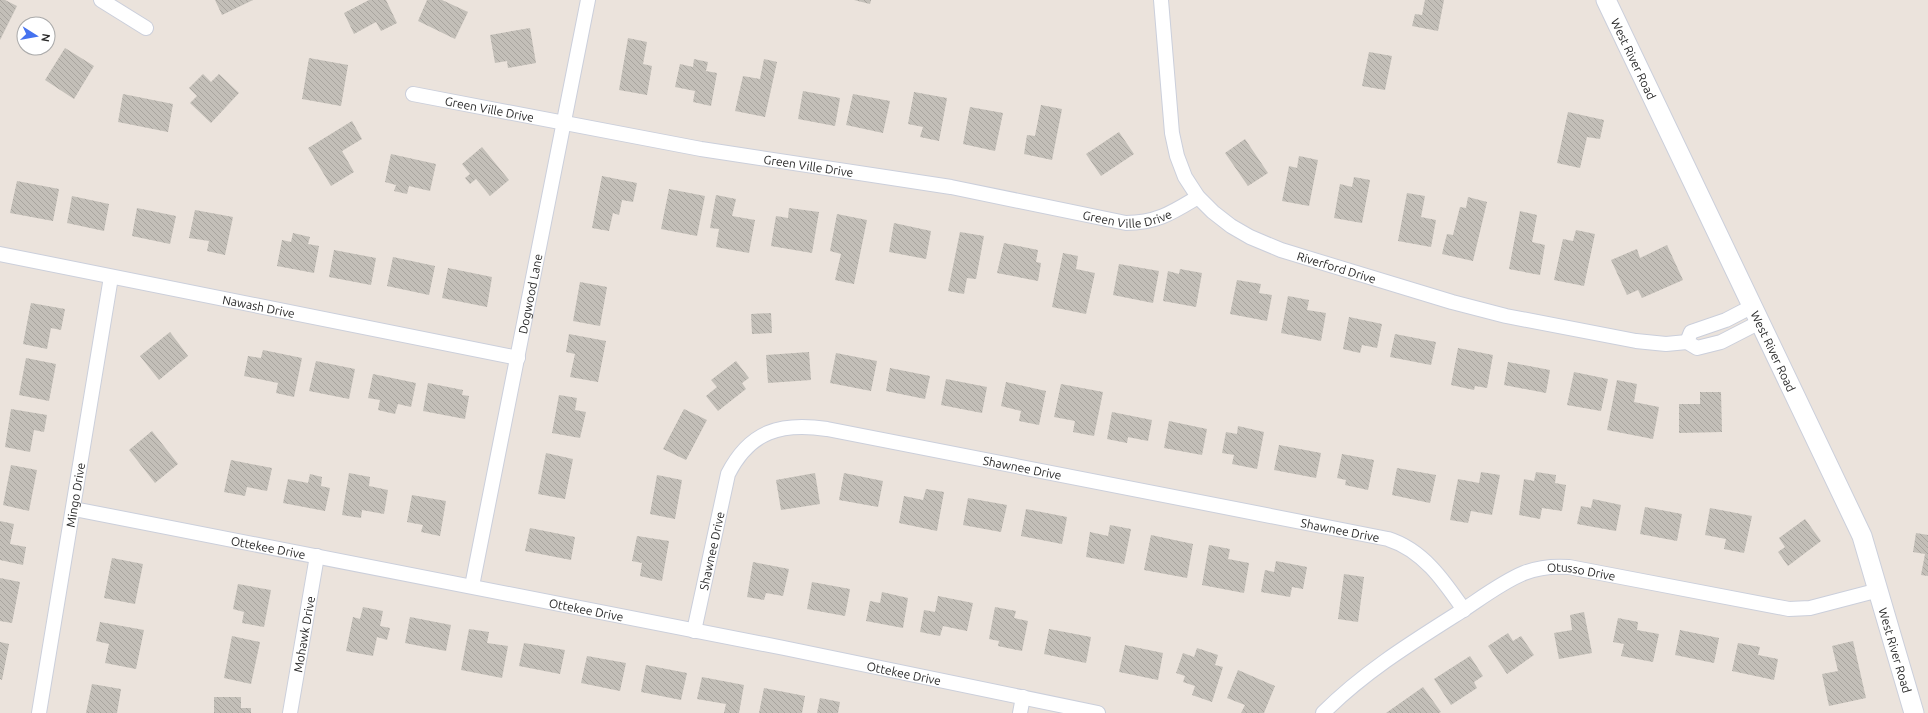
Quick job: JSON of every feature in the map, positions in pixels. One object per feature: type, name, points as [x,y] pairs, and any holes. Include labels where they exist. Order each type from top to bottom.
[{"type":"main road","name":"West River Road","points":[[1606,0],[1862,536],[1914,713]]},
{"type":"street","points":[[101,0],[146,28]]},
{"type":"street","name":"Dogwood Lane","points":[[472,586],[565,124],[588,0]]},
{"type":"street","name":"Riverford Drive","points":[[1161,0],[1172,133],[1177,156],[1186,177],[1198,197],[1213,212],[1231,226],[1250,237],[1281,250],[1436,297],[1506,316],[1636,341],[1666,344],[1687,342],[1691,332],[1756,314]]},
{"type":"street","name":"Green Ville Drive","points":[[413,94],[701,149],[951,187],[1126,222],[1140,223],[1163,218],[1198,197]]},
{"type":"street","name":"Nawash Drive","points":[[0,254],[518,358]]},
{"type":"street","name":"Mingo Drive","points":[[39,713],[111,277]]},
{"type":"street","name":"Shawnee Drive","points":[[694,631],[728,474],[741,454],[759,438],[781,428],[799,426],[827,429],[1388,539],[1404,545],[1420,556],[1435,571],[1464,610]]},
{"type":"street","name":"Ottekee Drive","points":[[74,508],[472,586],[1098,713]]},
{"type":"street","name":"Mohawk Drive","points":[[290,713],[317,556]]},
{"type":"street","name":"Otusso Drive","points":[[1323,713],[1367,673],[1403,648],[1524,573],[1546,567],[1558,567],[1691,589],[1734,599],[1789,608],[1810,608],[1879,590]]},
{"type":"street","points":[[1020,713],[1023,697]]},
{"type":"building","points":[[0,0],[5,0],[17,6],[0,40]]},
{"type":"building","points":[[215,0],[253,0],[222,15]]},
{"type":"building","points":[[369,0],[386,0],[397,23],[381,31],[376,22],[354,34],[344,13]]},
{"type":"building","points":[[427,0],[442,0],[468,12],[455,39],[418,21]]},
{"type":"building","points":[[854,0],[871,0],[870,4]]},
{"type":"building","points":[[1425,0],[1444,0],[1438,31],[1412,26],[1415,14],[1422,15]]},
{"type":"building","points":[[530,28],[536,63],[508,68],[507,61],[495,63],[490,35]]},
{"type":"building","points":[[628,38],[647,42],[643,64],[652,66],[647,95],[619,90]]},
{"type":"building","points":[[65,48],[94,66],[74,99],[45,80]]},
{"type":"building","points":[[1369,52],[1392,56],[1385,90],[1362,86]]},
{"type":"building","points":[[309,58],[348,65],[341,106],[302,99]]},
{"type":"building","points":[[694,59],[708,62],[706,71],[717,73],[711,106],[693,102],[695,91],[675,87],[680,64],[693,67]]},
{"type":"building","points":[[764,59],[777,62],[765,117],[735,111],[743,76],[760,79]]},
{"type":"building","points":[[203,74],[211,82],[219,74],[239,93],[211,123],[190,103],[197,96],[189,88]]},
{"type":"building","points":[[803,91],[840,98],[835,126],[798,119]]},
{"type":"building","points":[[914,92],[947,98],[939,141],[920,137],[923,127],[908,124]]},
{"type":"building","points":[[123,94],[173,104],[168,132],[118,122]]},
{"type":"building","points":[[853,94],[890,101],[883,133],[846,125]]},
{"type":"building","points":[[1041,105],[1062,109],[1052,160],[1024,154],[1027,135],[1035,136]]},
{"type":"building","points":[[970,107],[1003,113],[995,151],[963,144]]},
{"type":"building","points":[[1568,112],[1604,120],[1600,139],[1587,137],[1580,168],[1557,163]]},
{"type":"building","points":[[352,121],[362,139],[342,151],[354,172],[331,186],[308,148]]},
{"type":"building","points":[[1119,132],[1134,154],[1101,176],[1086,154]]},
{"type":"building","points":[[1245,139],[1268,173],[1248,186],[1225,153]]},
{"type":"building","points":[[482,147],[509,180],[490,196],[476,179],[470,184],[465,178],[470,174],[462,164]]},
{"type":"building","points":[[391,154],[436,164],[430,191],[409,186],[407,194],[394,191],[396,185],[385,182]]},
{"type":"building","points":[[1299,156],[1318,160],[1309,206],[1282,201],[1289,166],[1297,168]]},
{"type":"building","points":[[602,176],[637,183],[633,202],[622,200],[619,215],[613,213],[609,231],[592,228]]},
{"type":"building","points":[[1354,177],[1370,180],[1362,223],[1334,218],[1340,184],[1352,187]]},
{"type":"building","points":[[17,181],[59,189],[53,221],[10,213]]},
{"type":"building","points":[[669,189],[705,196],[697,236],[661,229]]},
{"type":"building","points":[[1407,193],[1425,196],[1421,217],[1436,220],[1431,247],[1398,241]]},
{"type":"building","points":[[716,195],[736,199],[732,216],[755,220],[749,253],[716,247],[719,229],[710,228]]},
{"type":"building","points":[[72,196],[109,204],[104,231],[67,223]]},
{"type":"building","points":[[1468,197],[1487,202],[1473,261],[1442,254],[1447,234],[1453,235],[1460,207],[1466,208]]},
{"type":"building","points":[[137,208],[176,216],[170,244],[132,236]]},
{"type":"building","points":[[789,208],[819,212],[812,253],[771,246],[776,216],[788,218]]},
{"type":"building","points":[[195,210],[233,217],[225,255],[207,251],[209,241],[189,238]]},
{"type":"building","points":[[1520,211],[1537,215],[1532,242],[1545,245],[1540,275],[1509,269]]},
{"type":"building","points":[[837,214],[867,220],[854,284],[835,280],[841,254],[830,251]]},
{"type":"building","points":[[894,223],[931,231],[926,259],[889,252]]},
{"type":"building","points":[[1576,230],[1595,234],[1584,286],[1554,280],[1563,239],[1573,241]]},
{"type":"building","points":[[960,232],[984,236],[976,279],[967,278],[964,294],[948,291]]},
{"type":"building","points":[[293,233],[310,237],[308,244],[319,246],[314,273],[277,266],[282,240],[291,242]]},
{"type":"building","points":[[1004,243],[1038,250],[1036,262],[1041,263],[1038,281],[997,273]]},
{"type":"building","points":[[1667,245],[1683,280],[1642,298],[1638,290],[1627,295],[1611,260],[1637,249],[1640,258]]},
{"type":"building","points":[[334,250],[376,258],[371,285],[329,277]]},
{"type":"building","points":[[1063,253],[1078,256],[1076,269],[1095,273],[1086,314],[1052,307]]},
{"type":"building","points":[[393,257],[435,266],[429,295],[387,286]]},
{"type":"building","points":[[1119,264],[1159,271],[1153,303],[1113,295]]},
{"type":"building","points":[[448,268],[492,277],[487,307],[442,298]]},
{"type":"building","points":[[1180,269],[1202,273],[1196,307],[1163,301],[1168,271],[1179,274]]},
{"type":"building","points":[[1237,280],[1261,284],[1259,293],[1272,295],[1267,321],[1230,314]]},
{"type":"building","points":[[580,282],[607,287],[600,326],[573,321]]},
{"type":"building","points":[[1288,296],[1309,300],[1307,310],[1326,313],[1321,341],[1281,333]]},
{"type":"building","points":[[31,303],[65,309],[61,330],[51,328],[47,349],[23,344]]},
{"type":"building","points":[[771,313],[772,333],[752,334],[751,314]]},
{"type":"building","points":[[1349,317],[1382,324],[1377,348],[1362,345],[1360,353],[1343,349]]},
{"type":"building","points":[[170,332],[188,356],[159,380],[140,356]]},
{"type":"building","points":[[569,334],[606,341],[598,382],[570,377],[575,354],[566,352]]},
{"type":"building","points":[[1395,334],[1436,342],[1431,365],[1390,357]]},
{"type":"building","points":[[1458,348],[1493,355],[1487,388],[1475,386],[1474,390],[1451,385]]},
{"type":"building","points":[[263,350],[302,358],[294,397],[276,393],[278,383],[244,376],[248,356],[261,358]]},
{"type":"building","points":[[809,352],[811,380],[768,383],[766,355]]},
{"type":"building","points":[[836,353],[877,361],[871,391],[830,383]]},
{"type":"building","points":[[26,358],[56,364],[49,401],[19,395]]},
{"type":"building","points":[[316,361],[355,369],[349,399],[309,391]]},
{"type":"building","points":[[736,361],[749,378],[742,383],[746,389],[718,411],[706,396],[717,387],[711,380]]},
{"type":"building","points":[[1508,362],[1550,370],[1546,393],[1504,385]]},
{"type":"building","points":[[890,368],[930,376],[925,399],[886,391]]},
{"type":"building","points":[[1574,372],[1608,379],[1601,411],[1567,405]]},
{"type":"building","points":[[373,374],[416,383],[411,407],[398,404],[395,414],[378,410],[380,400],[368,398]]},
{"type":"building","points":[[946,379],[987,387],[982,413],[941,405]]},
{"type":"building","points":[[1617,380],[1637,384],[1634,402],[1659,407],[1653,439],[1607,430]]},
{"type":"building","points":[[1006,382],[1046,391],[1039,425],[1019,421],[1021,411],[1001,406]]},
{"type":"building","points":[[428,383],[463,390],[462,395],[469,396],[465,419],[423,411]]},
{"type":"building","points":[[1061,384],[1103,392],[1094,436],[1073,432],[1075,421],[1054,417]]},
{"type":"building","points":[[1700,392],[1721,392],[1722,432],[1679,433],[1679,404],[1700,404]]},
{"type":"building","points":[[559,395],[577,398],[575,410],[586,412],[580,438],[552,433]]},
{"type":"building","points":[[11,409],[47,415],[44,432],[34,430],[30,452],[5,447]]},
{"type":"building","points":[[684,409],[707,420],[686,460],[663,449]]},
{"type":"building","points":[[1112,412],[1152,420],[1148,441],[1128,437],[1127,443],[1107,439]]},
{"type":"building","points":[[1169,421],[1207,429],[1202,455],[1164,448]]},
{"type":"building","points":[[1238,426],[1264,432],[1257,469],[1232,464],[1234,455],[1222,453],[1226,432],[1237,434]]},
{"type":"building","points":[[152,431],[178,464],[155,483],[129,450]]},
{"type":"building","points":[[1279,445],[1321,453],[1316,478],[1274,470]]},
{"type":"building","points":[[546,453],[573,459],[565,499],[538,494]]},
{"type":"building","points":[[1342,454],[1374,460],[1368,490],[1345,485],[1346,480],[1337,478]]},
{"type":"building","points":[[231,460],[272,468],[267,491],[247,487],[245,496],[224,492]]},
{"type":"building","points":[[11,465],[37,470],[29,511],[3,505]]},
{"type":"building","points":[[1397,468],[1436,475],[1430,503],[1392,495]]},
{"type":"building","points":[[1481,472],[1500,475],[1492,515],[1471,511],[1468,523],[1450,520],[1458,479],[1479,483]]},
{"type":"building","points":[[1536,472],[1556,475],[1555,483],[1566,485],[1562,511],[1542,508],[1540,519],[1519,515],[1524,479],[1534,481]]},
{"type":"building","points":[[349,473],[370,477],[369,486],[388,490],[384,514],[362,510],[361,518],[342,515]]},
{"type":"building","points":[[815,473],[820,504],[781,510],[776,480]]},
{"type":"building","points":[[844,473],[883,481],[878,507],[839,500]]},
{"type":"building","points":[[310,474],[322,477],[321,486],[330,488],[325,511],[283,503],[288,479],[308,483]]},
{"type":"building","points":[[657,475],[682,480],[675,519],[650,514]]},
{"type":"building","points":[[926,489],[944,492],[937,531],[899,523],[904,496],[923,500]]},
{"type":"building","points":[[412,495],[446,501],[440,536],[421,532],[423,525],[407,522]]},
{"type":"building","points":[[968,498],[1007,505],[1001,532],[963,525]]},
{"type":"building","points":[[1593,499],[1621,505],[1616,531],[1577,524],[1581,506],[1591,508]]},
{"type":"building","points":[[1645,507],[1682,514],[1677,541],[1640,534]]},
{"type":"building","points":[[1710,508],[1752,516],[1744,553],[1724,549],[1726,539],[1705,535]]},
{"type":"building","points":[[1026,509],[1067,517],[1062,544],[1021,536]]},
{"type":"building","points":[[1805,519],[1821,541],[1788,566],[1778,552],[1785,547],[1779,538]]},
{"type":"building","points":[[0,521],[14,524],[10,544],[26,547],[23,565],[0,560]]},
{"type":"building","points":[[1110,525],[1131,529],[1124,564],[1086,557],[1090,532],[1108,536]]},
{"type":"building","points":[[530,528],[575,537],[571,560],[525,551]]},
{"type":"building","points":[[1916,533],[1928,535],[1928,576],[1921,575],[1925,554],[1913,552]]},
{"type":"building","points":[[1151,535],[1193,544],[1187,578],[1144,570]]},
{"type":"building","points":[[637,536],[669,541],[662,581],[640,576],[642,563],[632,561]]},
{"type":"building","points":[[1209,545],[1230,549],[1228,559],[1249,563],[1244,593],[1202,585]]},
{"type":"building","points":[[112,558],[143,564],[135,604],[104,598]]},
{"type":"building","points":[[1276,561],[1307,567],[1303,589],[1292,587],[1290,597],[1261,592],[1265,570],[1274,572]]},
{"type":"building","points":[[753,562],[789,569],[783,596],[766,593],[764,600],[747,597]]},
{"type":"building","points":[[1344,574],[1364,577],[1358,622],[1338,619]]},
{"type":"building","points":[[0,578],[20,582],[12,623],[0,621]]},
{"type":"building","points":[[812,582],[850,589],[845,616],[807,609]]},
{"type":"building","points":[[238,584],[271,590],[264,627],[242,623],[244,612],[233,609]]},
{"type":"building","points":[[882,592],[908,598],[903,628],[866,621],[870,601],[880,603]]},
{"type":"building","points":[[938,596],[973,603],[967,631],[943,626],[940,636],[920,632],[924,610],[935,612]]},
{"type":"building","points":[[363,607],[383,611],[380,626],[390,628],[387,640],[377,637],[373,656],[346,651],[353,617],[360,619]]},
{"type":"building","points":[[995,607],[1016,611],[1014,618],[1028,621],[1022,651],[998,646],[999,641],[989,639]]},
{"type":"building","points":[[1584,612],[1592,653],[1559,659],[1554,633],[1572,630],[1570,615]]},
{"type":"building","points":[[410,617],[451,625],[446,651],[405,643]]},
{"type":"building","points":[[1618,618],[1638,622],[1637,630],[1659,634],[1653,662],[1621,656],[1624,644],[1613,642]]},
{"type":"building","points":[[100,622],[144,630],[136,669],[105,663],[109,644],[96,641]]},
{"type":"building","points":[[469,629],[489,632],[487,643],[508,646],[502,678],[461,670]]},
{"type":"building","points":[[1049,629],[1091,637],[1086,663],[1044,654]]},
{"type":"building","points":[[1680,630],[1719,638],[1714,663],[1675,655]]},
{"type":"building","points":[[1508,633],[1513,641],[1521,636],[1534,655],[1507,674],[1488,646]]},
{"type":"building","points":[[232,636],[260,642],[251,684],[224,678]]},
{"type":"building","points":[[1853,641],[1866,698],[1829,706],[1822,674],[1838,671],[1832,646]]},
{"type":"building","points":[[0,642],[9,644],[2,680],[0,679]]},
{"type":"building","points":[[524,643],[565,650],[560,674],[519,666]]},
{"type":"building","points":[[1738,643],[1760,647],[1758,655],[1778,659],[1774,680],[1732,671]]},
{"type":"building","points":[[1125,645],[1163,653],[1158,680],[1119,672]]},
{"type":"building","points":[[1197,648],[1218,655],[1215,665],[1223,667],[1212,702],[1192,695],[1195,686],[1183,682],[1185,676],[1176,673],[1183,653],[1194,657]]},
{"type":"building","points":[[587,656],[626,663],[620,691],[581,683]]},
{"type":"building","points":[[1470,656],[1483,676],[1474,682],[1477,688],[1451,705],[1434,679]]},
{"type":"building","points":[[646,665],[687,673],[681,700],[641,692]]},
{"type":"building","points":[[1238,670],[1275,686],[1264,713],[1241,713],[1245,705],[1227,698]]},
{"type":"building","points":[[702,677],[744,685],[739,713],[724,713],[726,704],[697,699]]},
{"type":"building","points":[[92,684],[121,689],[117,713],[86,713]]},
{"type":"building","points":[[1423,687],[1441,712],[1386,713]]},
{"type":"building","points":[[764,688],[805,696],[802,713],[759,713]]},
{"type":"building","points":[[214,697],[241,697],[241,708],[251,708],[251,713],[214,713]]},
{"type":"building","points":[[820,698],[840,702],[838,713],[817,713]]}]
